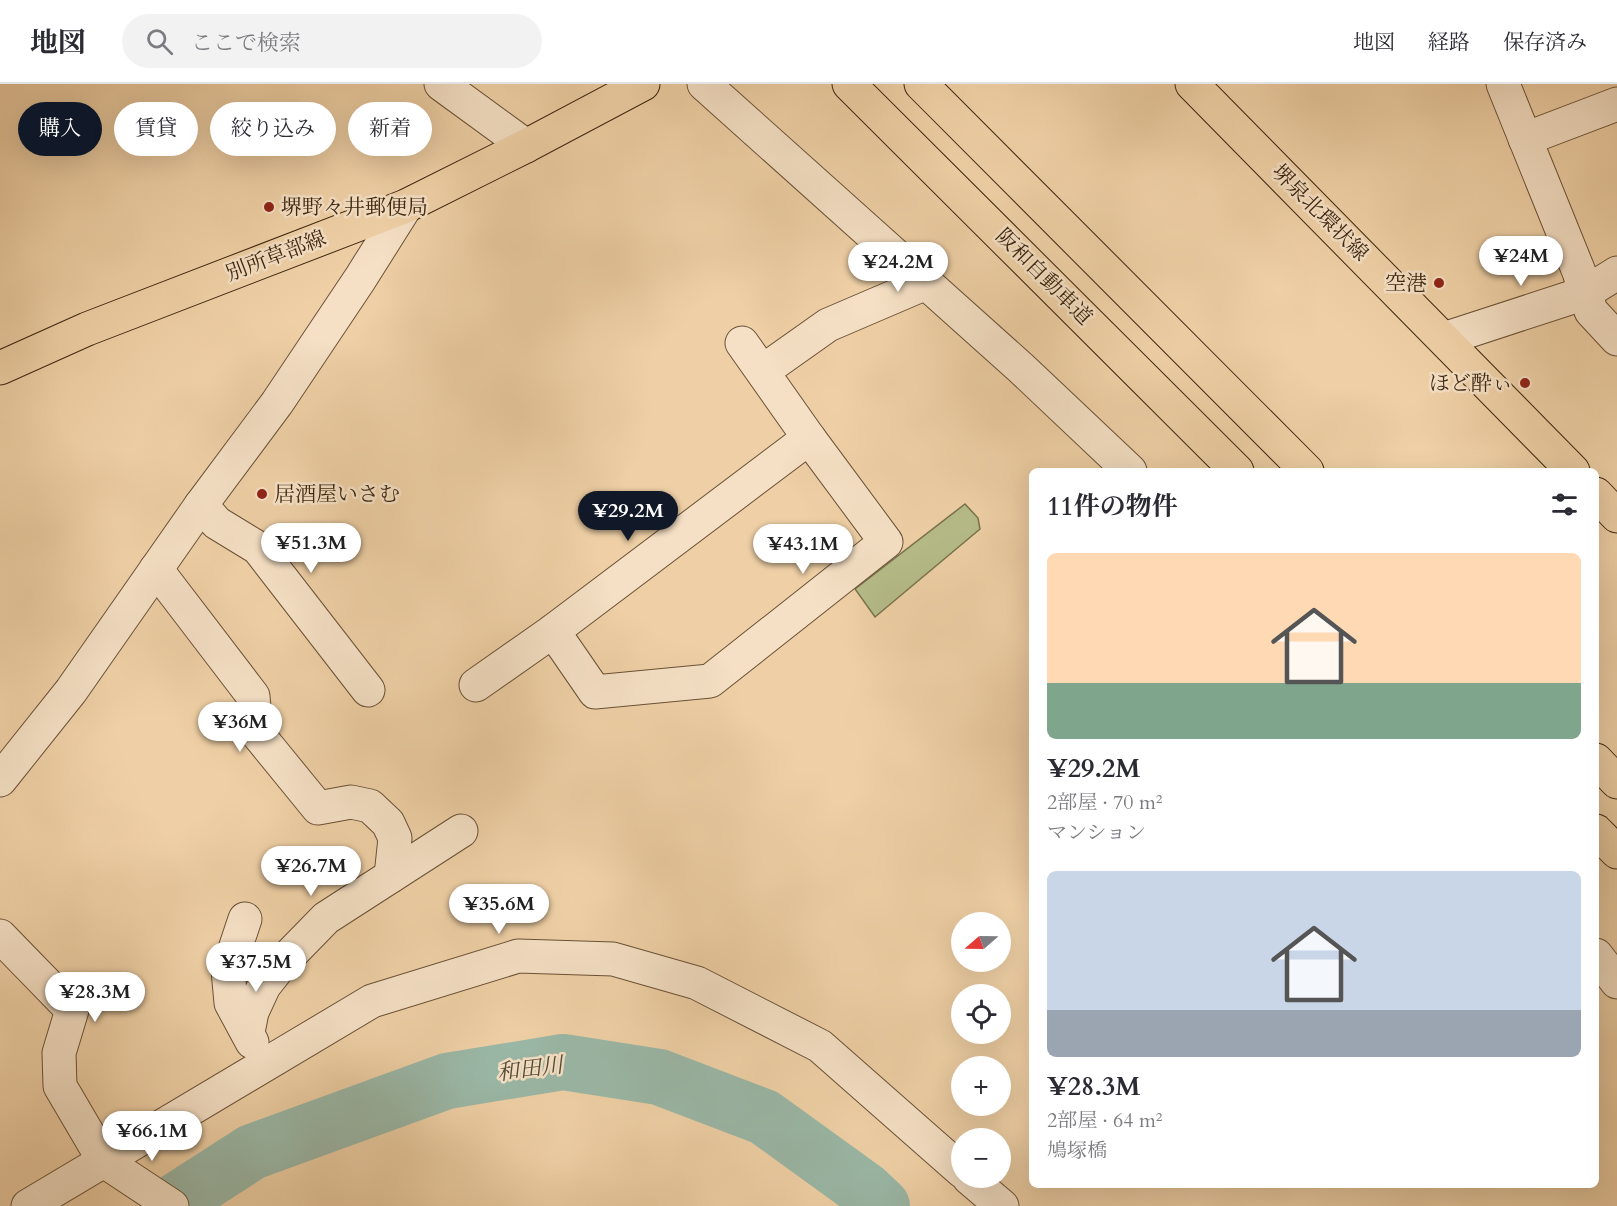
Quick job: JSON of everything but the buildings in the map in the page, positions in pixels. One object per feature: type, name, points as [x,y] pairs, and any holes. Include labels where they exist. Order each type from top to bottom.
[{"type":"main road","name":"別所草部線","points":[[0,368],[87,329],[406,206],[644,84]]},
{"type":"main road","name":"阪和自動車道","points":[[849,84],[1234,468]]},
{"type":"main road","points":[[921,84],[1304,468]]},
{"type":"main road","name":"堺泉北環状線","points":[[1192,84],[1570,468]]},
{"type":"main road","points":[[1599,497],[1617,516]]},
{"type":"main road","points":[[1599,763],[1617,782]]},
{"type":"main road","points":[[1599,834],[1617,852]]},
{"type":"street","points":[[441,84],[526,146]]},
{"type":"street","points":[[704,84],[1021,368],[1127,468]]},
{"type":"street","points":[[1503,84],[1579,272],[1591,311],[1617,339]]},
{"type":"street","points":[[1525,139],[1617,104]]},
{"type":"street","points":[[0,780],[71,691],[201,505],[277,403],[406,206]]},
{"type":"street","points":[[1444,339],[1585,293],[1617,273]]},
{"type":"street","points":[[763,371],[828,326],[926,283]]},
{"type":"street","points":[[553,631],[595,692],[710,681],[886,542],[742,343]]},
{"type":"street","points":[[476,684],[553,631],[809,438]]},
{"type":"street","points":[[201,505],[217,523],[258,548],[368,690]]},
{"type":"street","points":[[156,569],[253,696],[256,732],[318,808],[351,802],[370,806],[388,823],[395,838],[391,876]]},
{"type":"street","points":[[248,1032],[252,1012],[264,986],[283,962],[326,918],[461,831]]},
{"type":"street","points":[[245,920],[228,970],[231,1003],[264,1065]]},
{"type":"street","points":[[0,936],[72,1010],[59,1053],[60,1086],[104,1161],[172,1206]]},
{"type":"street","points":[[28,1206],[372,1001],[518,956],[613,959],[697,983],[820,1046],[951,1161]]},
{"type":"street","points":[[1599,959],[1617,982]]},
{"type":"street","points":[[981,1188],[1002,1206]]},
{"type":"green space","points":[[965,504],[978,518],[980,529],[875,617],[855,589]]},
{"type":"waterway","name":"和田川","points":[[168,1206],[252,1152],[447,1081],[563,1062],[659,1077],[764,1117],[865,1190],[882,1206]]},
{"type":"place","name":"堺野々井郵便局","points":[[269,207]]},
{"type":"place","name":"空港","points":[[1439,283]]},
{"type":"place","name":"ほど酔ぃ","points":[[1525,383]]},
{"type":"place","name":"居酒屋いさむ","points":[[262,494]]}]
